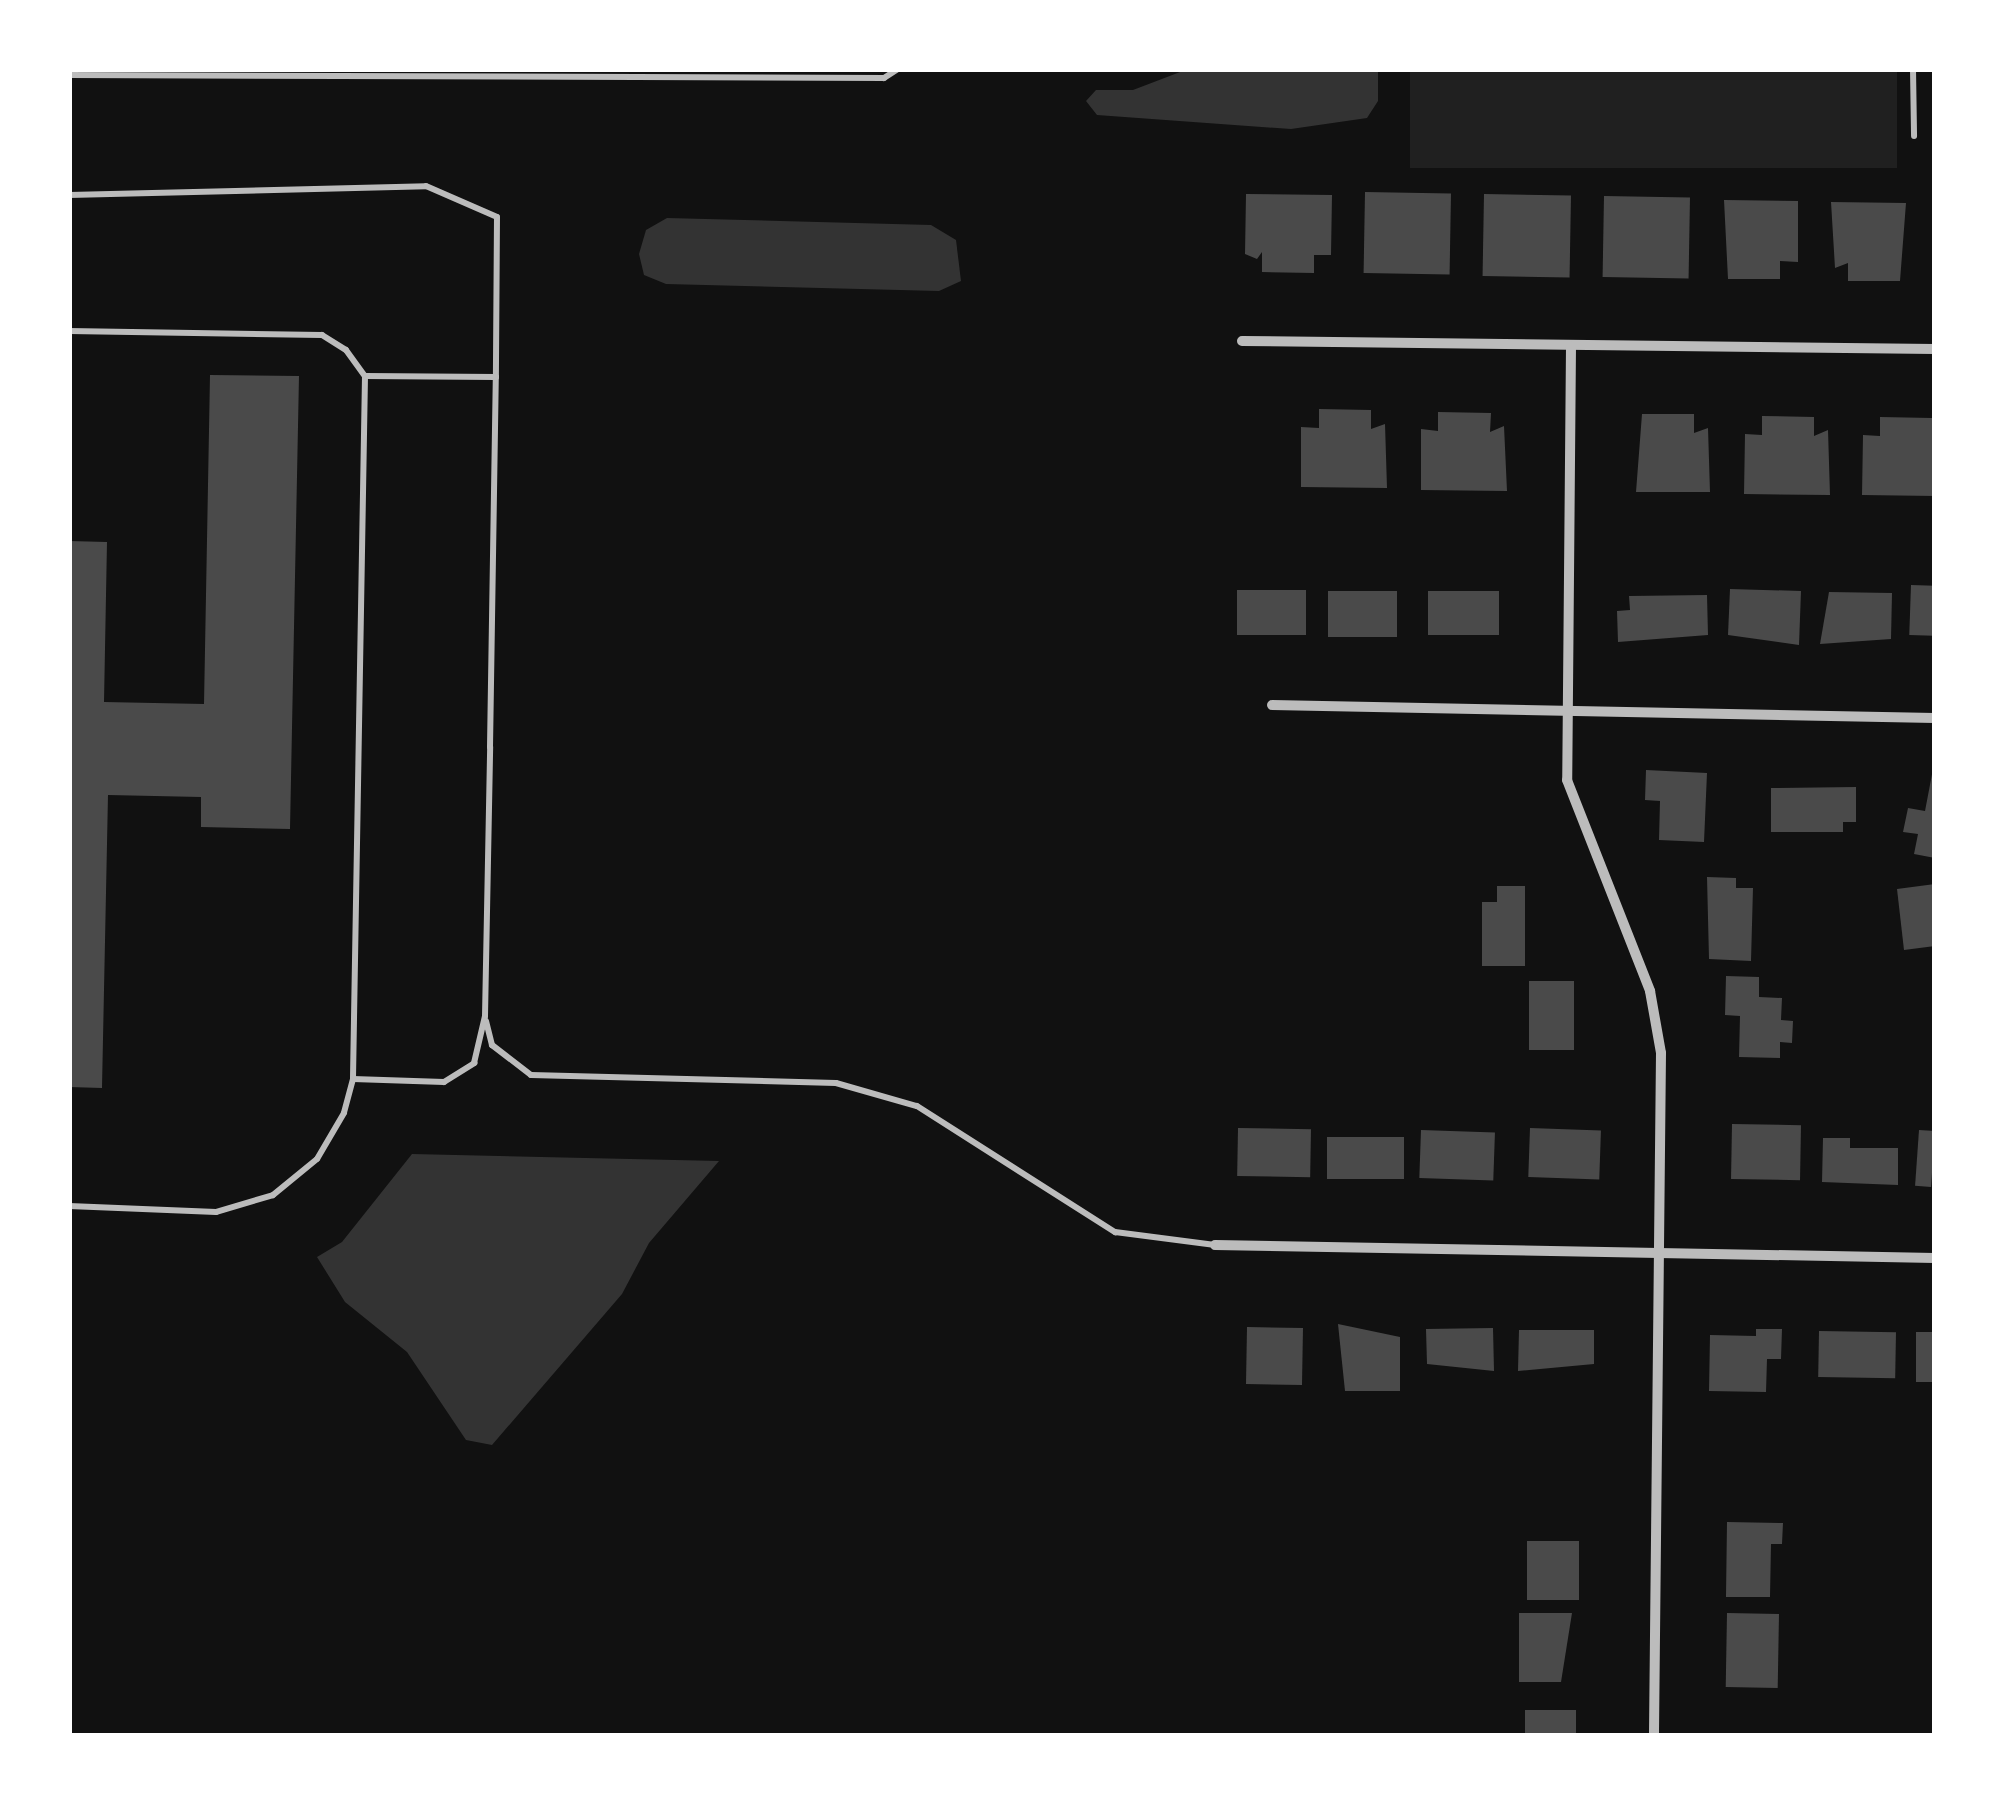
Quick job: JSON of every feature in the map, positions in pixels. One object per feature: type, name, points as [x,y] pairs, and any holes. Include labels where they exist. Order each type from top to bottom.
[{"type":"street","points":[[1242,340],[1935,350]]},
{"type":"street","points":[[1571,346],[1565,710],[1577,818],[1656,1015],[1660,1254],[1654,1736]]},
{"type":"street","points":[[1272,705],[1935,718]]},
{"type":"street","points":[[1214,1245],[1935,1258]]},
{"type":"lane","points":[[69,75],[884,78],[898,69]]},
{"type":"lane","points":[[1913,69],[1914,136]]},
{"type":"lane","points":[[69,195],[426,186],[497,217],[485,1016],[474,1063],[444,1082],[353,1079]]},
{"type":"lane","points":[[69,331],[322,335],[365,376],[496,377]]},
{"type":"lane","points":[[69,1206],[216,1211],[273,1195],[317,1159],[344,1113],[353,1079],[365,376]]},
{"type":"lane","points":[[485,1016],[492,1045],[531,1075],[836,1083],[917,1106],[1115,1232],[1214,1245]]},
{"type":"shaded area","points":[[1188,69],[1378,69],[1378,101],[1367,118],[1291,129],[1097,115],[1086,101],[1096,90],[1133,90]]},
{"type":"shaded area","points":[[1410,69],[1897,69],[1897,168],[1410,168]]},
{"type":"shaded area","points":[[667,218],[931,225],[956,240],[961,281],[939,291],[666,284],[644,275],[639,254],[646,230]]},
{"type":"shaded area","points":[[412,1154],[719,1161],[649,1243],[622,1294],[492,1445],[466,1440],[407,1352],[345,1302],[317,1257],[342,1242]]},
{"type":"building","points":[[1365,192],[1451,194],[1450,274],[1364,273]]},
{"type":"building","points":[[1246,194],[1332,195],[1331,255],[1314,255],[1314,273],[1262,272],[1262,252],[1257,259],[1245,254]]},
{"type":"building","points":[[1484,194],[1571,196],[1570,278],[1483,276]]},
{"type":"building","points":[[1604,196],[1690,198],[1689,278],[1603,277]]},
{"type":"building","points":[[1724,200],[1798,201],[1798,262],[1780,261],[1780,279],[1728,279]]},
{"type":"building","points":[[1831,202],[1906,203],[1900,281],[1848,281],[1848,263],[1835,268]]},
{"type":"building","points":[[210,375],[299,376],[290,829],[201,827],[201,797],[108,795],[102,1088],[69,1087],[69,541],[107,542],[104,702],[204,704]]},
{"type":"building","points":[[1319,409],[1371,410],[1371,429],[1385,424],[1387,488],[1301,487],[1301,427],[1319,428]]},
{"type":"building","points":[[1438,412],[1491,413],[1490,432],[1504,426],[1507,491],[1421,490],[1421,429],[1438,431]]},
{"type":"building","points":[[1642,414],[1694,414],[1694,433],[1708,428],[1710,492],[1636,492]]},
{"type":"building","points":[[1762,416],[1814,417],[1814,436],[1828,430],[1830,495],[1744,494],[1745,434],[1762,435]]},
{"type":"building","points":[[1880,417],[1932,418],[1935,496],[1862,495],[1863,435],[1880,436]]},
{"type":"building","points":[[1911,585],[1935,586],[1933,636],[1909,635]]},
{"type":"building","points":[[1730,589],[1801,591],[1799,645],[1728,635]]},
{"type":"building","points":[[1237,590],[1306,590],[1306,635],[1237,635]]},
{"type":"building","points":[[1328,591],[1397,591],[1397,637],[1328,637]]},
{"type":"building","points":[[1428,591],[1499,591],[1499,635],[1428,635]]},
{"type":"building","points":[[1829,592],[1892,593],[1891,639],[1820,644]]},
{"type":"building","points":[[1707,595],[1708,635],[1618,642],[1617,611],[1630,610],[1629,596]]},
{"type":"building","points":[[1933,769],[1935,858],[1914,854],[1918,834],[1903,832],[1908,808],[1925,811]]},
{"type":"building","points":[[1646,770],[1707,773],[1704,842],[1659,840],[1660,801],[1645,800]]},
{"type":"building","points":[[1856,787],[1856,822],[1843,822],[1843,832],[1771,832],[1771,788]]},
{"type":"building","points":[[1707,877],[1736,878],[1736,888],[1753,888],[1751,961],[1709,959]]},
{"type":"building","points":[[1935,884],[1935,946],[1904,950],[1897,889]]},
{"type":"building","points":[[1497,886],[1525,886],[1525,966],[1482,966],[1482,902],[1497,902]]},
{"type":"building","points":[[1726,976],[1759,977],[1759,997],[1782,998],[1781,1020],[1793,1021],[1792,1043],[1780,1042],[1780,1058],[1739,1057],[1740,1016],[1725,1015]]},
{"type":"building","points":[[1529,981],[1574,981],[1574,1050],[1529,1050]]},
{"type":"building","points":[[1732,1124],[1801,1125],[1800,1180],[1731,1179]]},
{"type":"building","points":[[1238,1128],[1311,1129],[1310,1177],[1237,1176]]},
{"type":"building","points":[[1530,1128],[1601,1130],[1599,1179],[1528,1177]]},
{"type":"building","points":[[1421,1130],[1495,1133],[1493,1181],[1419,1178]]},
{"type":"building","points":[[1919,1130],[1935,1131],[1931,1187],[1915,1186]]},
{"type":"building","points":[[1327,1137],[1404,1137],[1404,1179],[1327,1179]]},
{"type":"building","points":[[1823,1138],[1850,1138],[1850,1148],[1898,1148],[1898,1185],[1822,1182]]},
{"type":"building","points":[[1338,1324],[1400,1337],[1400,1391],[1345,1391]]},
{"type":"building","points":[[1247,1327],[1303,1328],[1302,1385],[1246,1384]]},
{"type":"building","points":[[1493,1328],[1494,1371],[1427,1364],[1426,1329]]},
{"type":"building","points":[[1756,1329],[1782,1329],[1781,1359],[1767,1359],[1766,1392],[1709,1391],[1710,1335],[1756,1336]]},
{"type":"building","points":[[1519,1330],[1594,1330],[1594,1364],[1518,1371]]},
{"type":"building","points":[[1819,1331],[1896,1332],[1895,1378],[1818,1377]]},
{"type":"building","points":[[1916,1332],[1935,1332],[1935,1382],[1916,1382]]},
{"type":"building","points":[[1727,1522],[1783,1523],[1782,1544],[1771,1544],[1770,1597],[1726,1597]]},
{"type":"building","points":[[1527,1541],[1579,1541],[1579,1600],[1527,1600]]},
{"type":"building","points":[[1519,1613],[1572,1613],[1561,1682],[1519,1682]]},
{"type":"building","points":[[1727,1613],[1779,1614],[1778,1688],[1726,1687]]},
{"type":"building","points":[[1525,1710],[1576,1710],[1576,1736],[1525,1736]]}]
